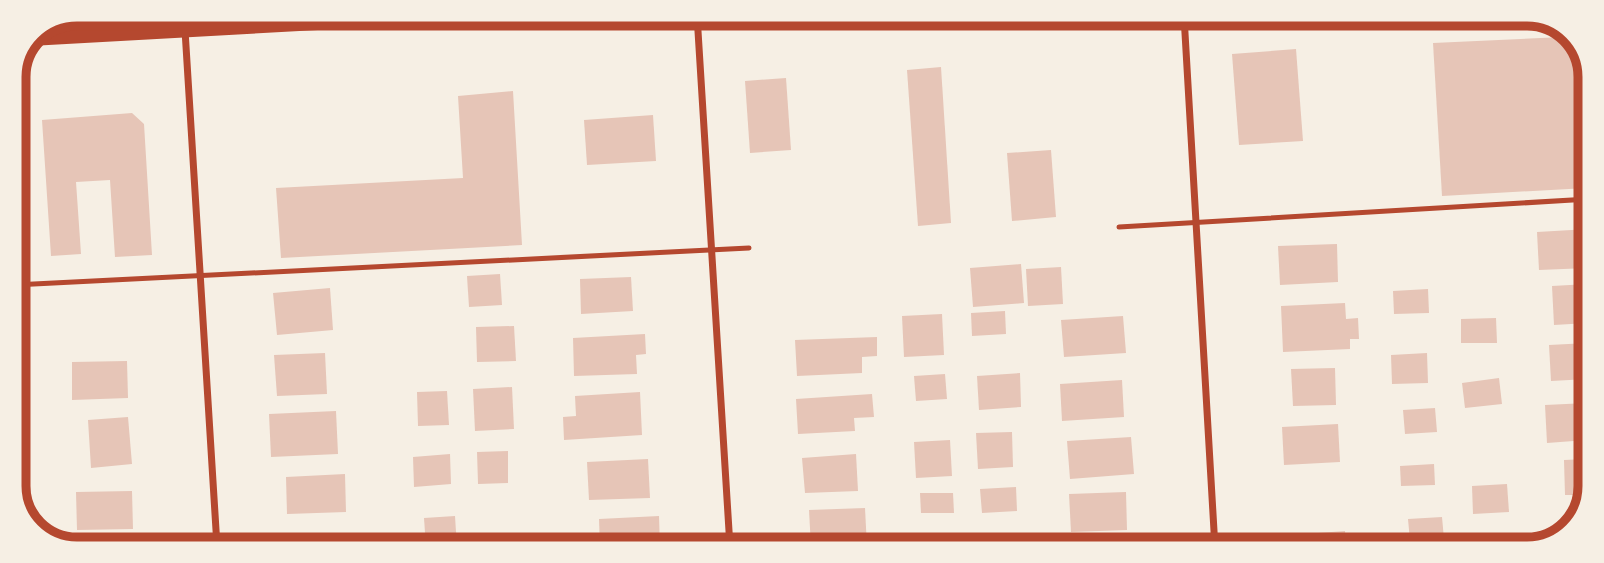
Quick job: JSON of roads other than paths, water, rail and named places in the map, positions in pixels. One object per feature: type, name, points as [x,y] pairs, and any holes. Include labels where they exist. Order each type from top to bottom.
[{"type":"main road","points":[[45,38],[259,26]]},
{"type":"street","points":[[185,26],[216,537]]},
{"type":"street","points":[[698,26],[729,537]]},
{"type":"street","points":[[1185,26],[1214,537]]},
{"type":"lane","points":[[1119,227],[1195,220],[1578,200]]},
{"type":"lane","points":[[26,284],[749,248]]}]
